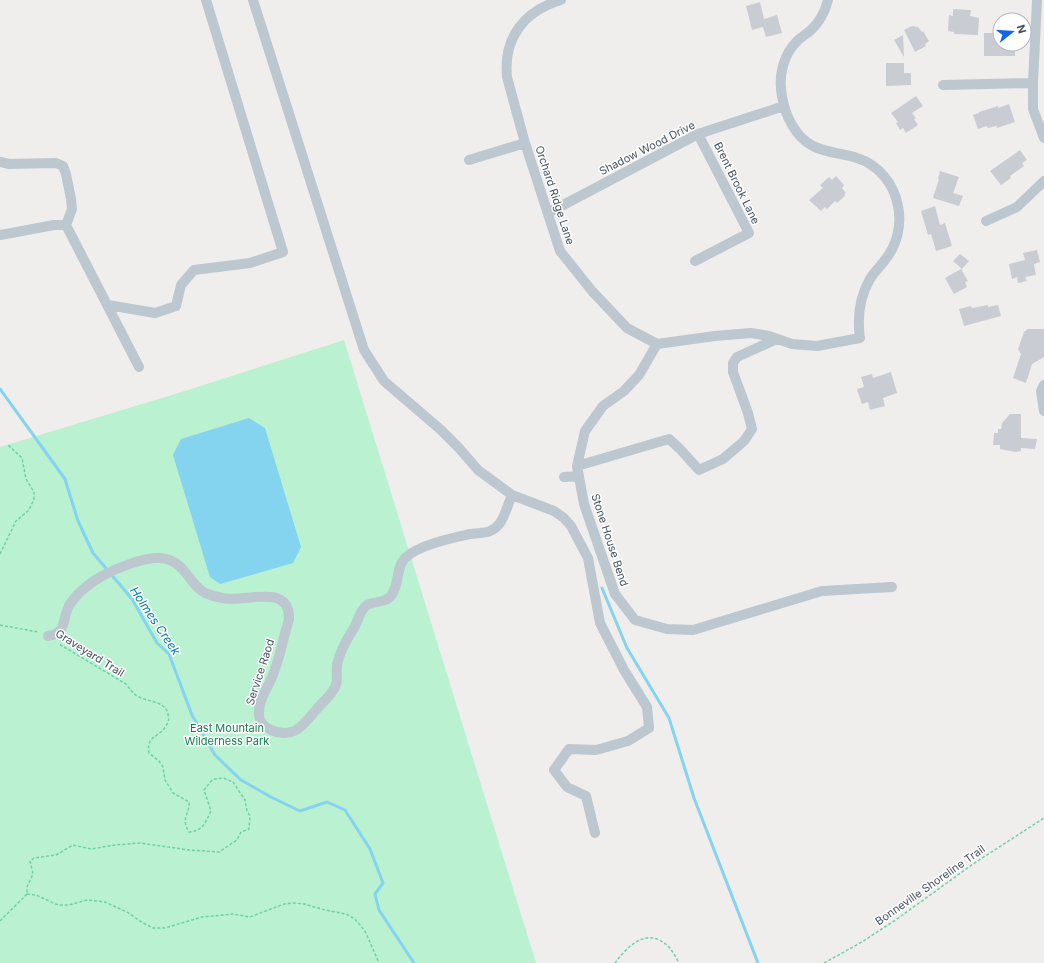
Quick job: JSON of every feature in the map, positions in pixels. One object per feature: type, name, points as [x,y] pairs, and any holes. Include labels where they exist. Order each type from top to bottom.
[{"type":"street","points":[[108,305],[155,314],[176,306],[181,285],[194,270],[250,263],[283,252],[206,0]]},
{"type":"street","points":[[253,0],[364,350],[384,381],[441,430],[478,470],[512,496],[554,511],[564,518],[571,526],[588,558],[600,623],[624,670],[647,707],[649,728],[628,741],[596,750],[569,749],[554,770],[567,787],[586,796],[595,833]]},
{"type":"street","name":"Orchard Ridge Lane","points":[[561,0],[537,10],[523,23],[513,37],[508,54],[507,77],[525,143],[560,252],[592,291],[627,328],[657,344]]},
{"type":"street","points":[[657,344],[715,336],[751,333],[792,344],[817,346],[860,338],[858,317],[862,298],[869,280],[887,257],[894,245],[899,226],[896,198],[889,182],[877,169],[863,160],[818,148],[806,141],[794,127],[784,106],[780,88],[780,78],[784,62],[792,47],[820,20],[828,0]]},
{"type":"street","points":[[1037,0],[1033,109],[1044,138]]},
{"type":"street","points":[[943,85],[1033,84]]},
{"type":"street","name":"Shadow Wood Drive","points":[[548,213],[698,134],[784,106]]},
{"type":"street","name":"Brent Brook Lane","points":[[695,261],[749,233],[698,134]]},
{"type":"street","points":[[469,160],[525,143]]},
{"type":"street","points":[[0,162],[9,164],[56,163],[63,166],[66,174],[72,209],[66,225],[139,367]]},
{"type":"street","points":[[986,221],[1017,207],[1044,181]]},
{"type":"street","points":[[0,235],[54,225],[66,225]]},
{"type":"street","points":[[564,477],[669,440],[680,449],[699,470],[723,459],[744,441],[752,429],[748,413],[733,372],[733,363],[737,357],[777,339]]},
{"type":"street","name":"Stone House Bend","points":[[657,344],[639,375],[624,391],[603,406],[585,431],[578,471],[584,504],[615,594],[635,620],[667,630],[693,630],[822,591],[892,588]]},
{"type":"street","points":[[1044,385],[1041,391],[1044,411]]},
{"type":"street","name":"Service Raod","points":[[48,636],[55,635],[61,631],[70,604],[80,593],[102,576],[120,568],[148,559],[159,558],[175,563],[181,567],[200,589],[212,595],[232,599],[277,598],[285,602],[287,605],[289,619],[275,668],[259,707],[259,714],[260,721],[270,730],[279,732],[295,731],[303,726],[335,688],[338,675],[337,662],[349,635],[355,626],[359,614],[368,605],[384,601],[390,596],[395,588],[400,565],[406,557],[430,545],[447,539],[486,533],[492,530],[500,523],[512,496]]},
{"type":"path","points":[[0,554],[16,521],[29,510],[34,499],[34,492],[26,479],[22,458],[8,445]]},
{"type":"path","name":"Graveyard Trail","points":[[0,625],[38,632],[48,636],[126,684],[133,694],[140,698],[153,701],[161,705],[167,711],[169,720],[165,728],[150,740],[148,746],[149,753],[159,760],[163,767],[165,780],[173,793],[188,802],[189,807],[185,817],[185,825],[189,832],[196,832],[204,825],[210,811],[204,790],[212,780],[215,779],[223,778],[233,782],[245,800],[247,811],[250,816],[249,829],[241,832],[237,840],[219,852],[189,850],[140,843],[91,849],[73,845],[56,855],[34,858],[30,861],[33,874],[27,887],[27,894],[0,921]]},
{"type":"path","name":"Bonneville Shoreline Trail","points":[[824,963],[862,942],[897,919],[973,864],[1044,818]]},
{"type":"path","points":[[27,894],[36,895],[58,905],[70,905],[87,900],[105,902],[127,912],[153,928],[165,928],[202,917],[233,914],[250,917],[284,904],[304,904],[346,914],[355,919],[365,930],[379,963]]},
{"type":"path","points":[[615,963],[623,953],[641,939],[656,938],[665,943],[679,963]]},
{"type":"green space","name":"East Mountain Wilderness Park","points":[[344,340],[536,963],[0,963],[0,447],[185,391]]},
{"type":"water","points":[[249,418],[265,428],[301,547],[293,563],[220,584],[210,577],[173,455],[181,439]]},
{"type":"building","points":[[760,2],[764,19],[777,15],[782,33],[766,37],[763,27],[752,30],[746,6]]},
{"type":"building","points":[[953,9],[971,10],[970,16],[979,18],[978,35],[954,34],[954,32],[948,31],[949,15],[953,16]]},
{"type":"building","points":[[912,26],[918,27],[922,32],[923,31],[929,41],[925,44],[926,46],[915,52],[904,30]]},
{"type":"building","points":[[984,33],[992,33],[992,52],[1015,52],[1015,56],[984,56]]},
{"type":"building","points":[[903,35],[904,57],[894,40]]},
{"type":"building","points":[[886,63],[904,63],[904,73],[911,73],[911,85],[886,86]]},
{"type":"building","points":[[916,96],[923,106],[912,113],[916,118],[914,119],[918,125],[906,133],[903,128],[900,130],[896,123],[898,122],[891,113]]},
{"type":"building","points":[[1009,104],[1015,122],[997,128],[996,126],[988,128],[987,126],[978,129],[973,115],[998,106],[998,108]]},
{"type":"building","points":[[1020,150],[1027,160],[1022,163],[1024,166],[1010,176],[1011,178],[1001,185],[990,171]]},
{"type":"building","points":[[940,171],[959,177],[953,193],[963,196],[959,206],[933,198]]},
{"type":"building","points":[[836,176],[844,185],[842,188],[846,193],[844,195],[845,196],[837,203],[835,201],[827,209],[825,207],[821,211],[809,200],[823,188],[820,185],[829,177],[832,180]]},
{"type":"building","points":[[935,206],[940,225],[945,223],[952,246],[936,251],[931,234],[928,235],[921,211]]},
{"type":"building","points":[[1037,250],[1040,262],[1034,264],[1036,275],[1025,277],[1027,281],[1018,283],[1017,277],[1012,279],[1009,264],[1025,260],[1023,253]]},
{"type":"building","points":[[960,254],[969,261],[962,269],[953,261]]},
{"type":"building","points":[[961,269],[968,281],[965,282],[967,287],[954,294],[945,278]]},
{"type":"building","points":[[988,305],[988,307],[998,305],[1001,316],[964,326],[959,309],[971,306],[972,308]]},
{"type":"building","points":[[1028,329],[1044,329],[1044,357],[1032,364],[1026,383],[1013,378],[1021,354],[1018,349],[1024,332]]},
{"type":"building","points":[[891,372],[897,393],[883,398],[885,406],[870,410],[868,402],[862,404],[857,389],[864,387],[861,377],[872,374],[873,378]]},
{"type":"building","points":[[1010,414],[1021,414],[1021,438],[1037,439],[1035,449],[1021,448],[1021,451],[1016,452],[1000,449],[1000,445],[993,445],[994,433],[998,433],[998,429],[1001,429],[1002,423]]},
{"type":"waterway","name":"Holmes Creek","points":[[0,389],[65,479],[78,521],[93,553],[132,599],[157,643],[169,654],[192,715],[215,755],[241,780],[300,811],[327,802],[345,810],[370,849],[383,883],[375,894],[379,910],[414,963]]},
{"type":"waterway","points":[[602,588],[627,648],[669,718],[694,798],[758,963]]}]
